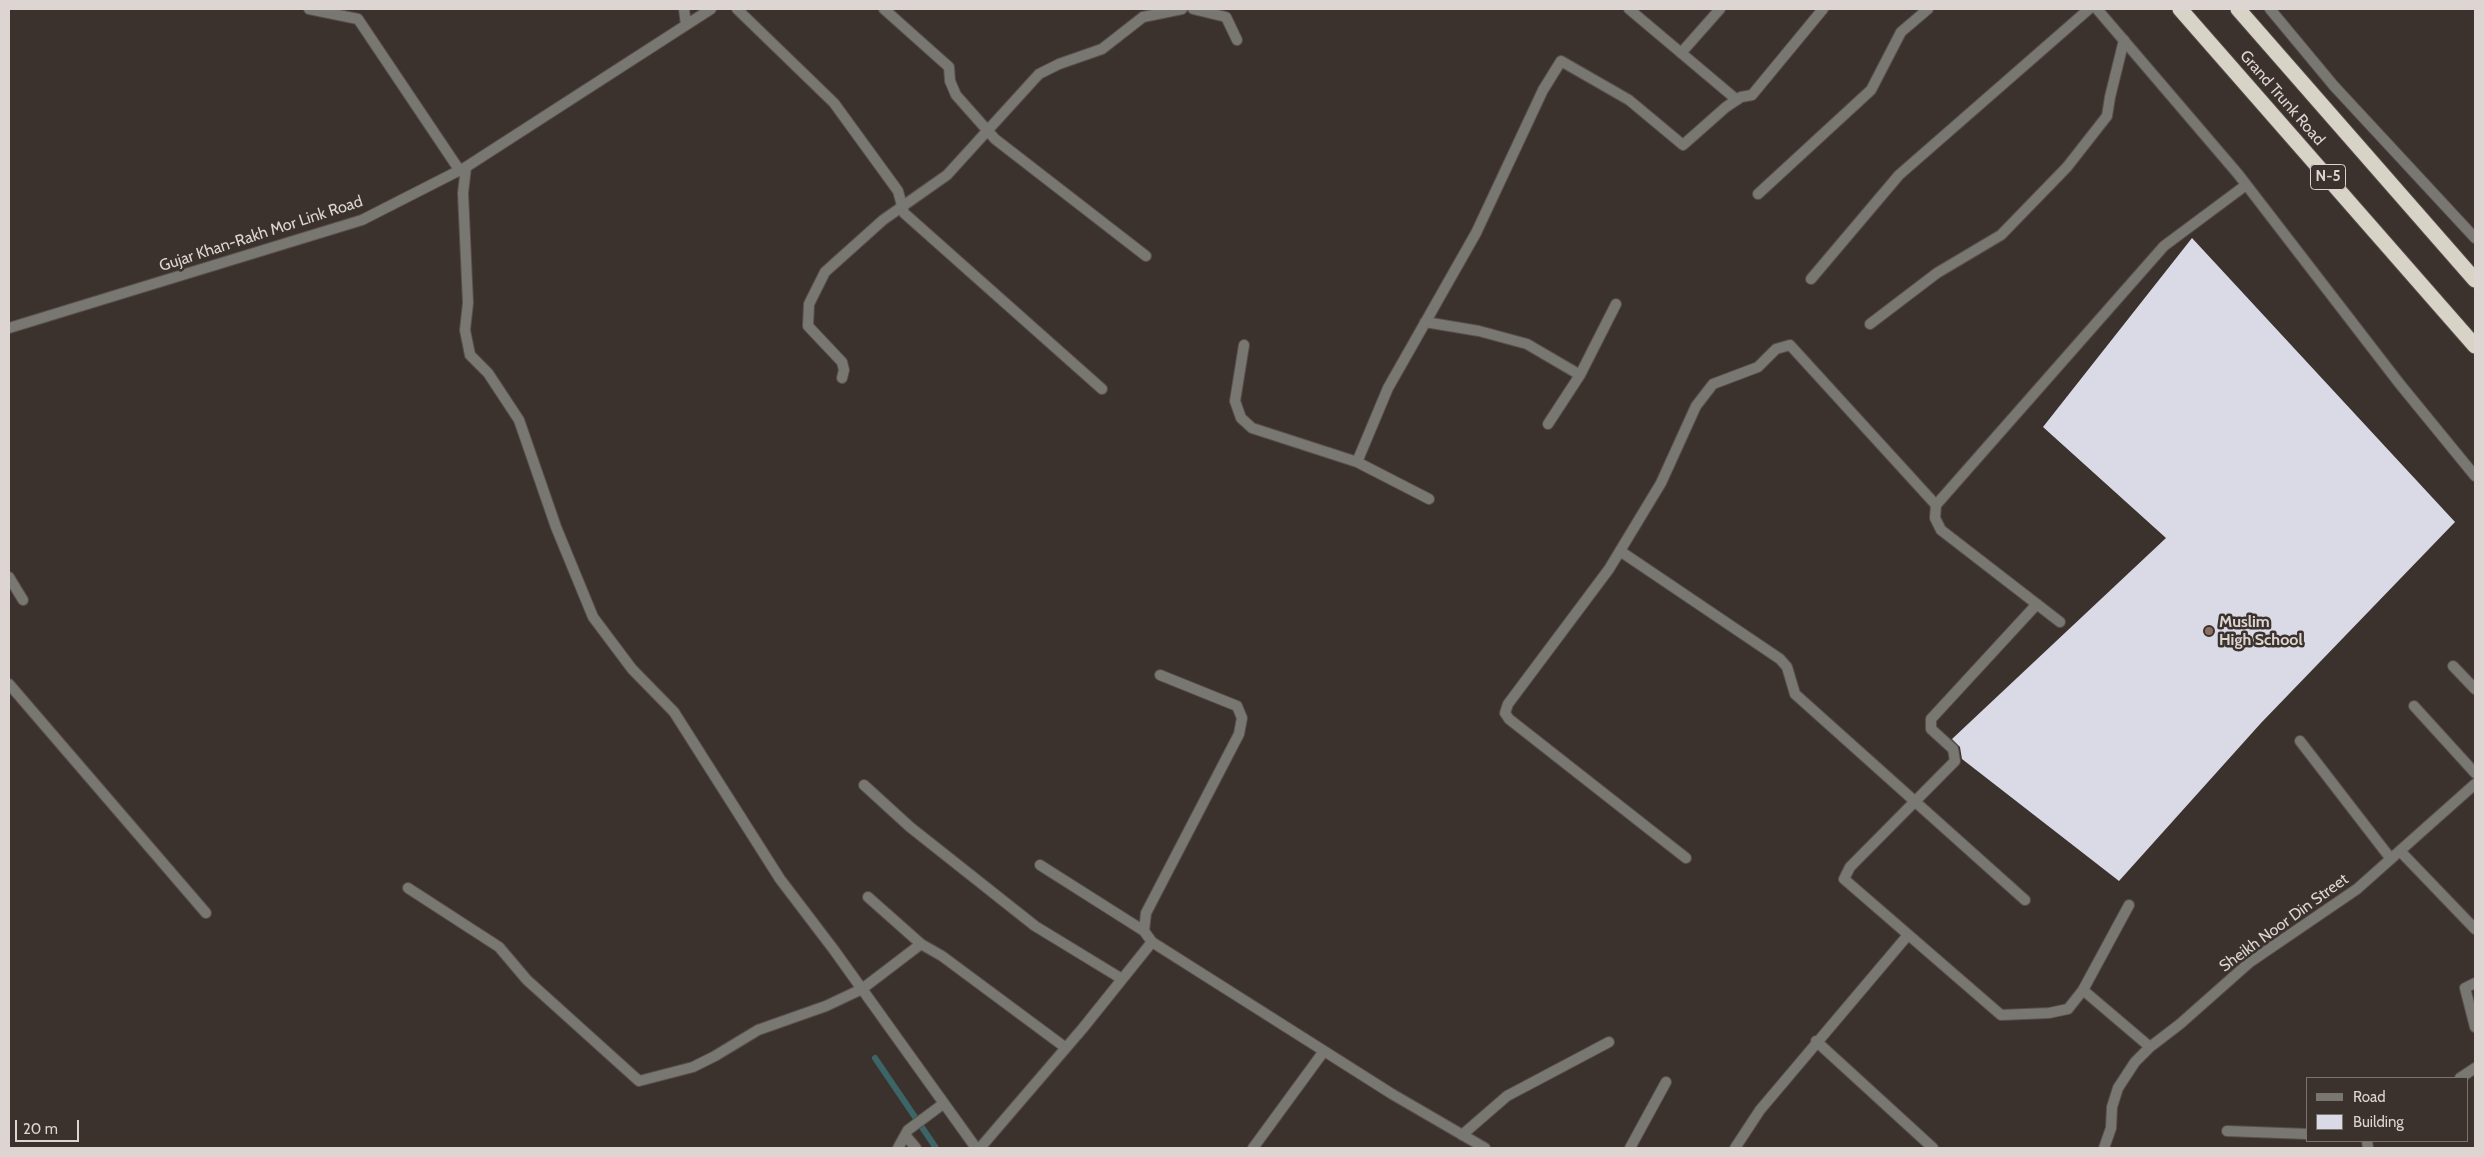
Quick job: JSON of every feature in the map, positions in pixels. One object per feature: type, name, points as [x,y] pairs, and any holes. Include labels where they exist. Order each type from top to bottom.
[{"type":"highway","name":"Grand Trunk Road","points":[[2180,9],[2475,346]]},
{"type":"highway","name":"Grand Trunk Road","points":[[2238,9],[2475,280]]},
{"type":"street","points":[[309,9],[358,20],[463,169],[468,303],[465,330],[470,355],[488,372],[519,420],[556,527],[593,617],[632,669],[674,712],[780,879],[976,1148]]},
{"type":"street","points":[[684,9],[686,25]]},
{"type":"street","name":"Gujar Khan-Rakh Mor Link Road","points":[[9,328],[362,220],[463,169],[711,9]]},
{"type":"street","points":[[737,9],[834,103],[898,191],[904,213],[1102,389]]},
{"type":"street","points":[[884,9],[949,67],[950,81],[956,95],[987,131],[1146,256]]},
{"type":"street","points":[[842,378],[844,370],[842,362],[808,326],[809,304],[825,272],[902,205],[940,182],[1039,74],[1067,61],[1102,49],[1143,17],[1182,9]]},
{"type":"street","points":[[1193,9],[1226,17],[1237,40]]},
{"type":"street","points":[[1629,9],[1737,100]]},
{"type":"street","points":[[1681,52],[1720,9]]},
{"type":"street","points":[[1357,462],[1388,388],[1476,233],[1543,90],[1561,61],[1628,100],[1682,144],[1737,100],[1752,95],[1823,9]]},
{"type":"street","points":[[1758,194],[1871,90],[1901,32],[1928,9]]},
{"type":"street","points":[[1811,279],[1900,176],[2090,9]]},
{"type":"street","points":[[2097,9],[2246,185],[2399,383],[2475,476]]},
{"type":"street","points":[[2270,9],[2334,86],[2475,238]]},
{"type":"street","points":[[1870,324],[1937,274],[2001,235],[2067,167],[2108,116],[2110,97],[2124,40]]},
{"type":"street","points":[[2060,622],[1941,530],[1935,518],[1936,505],[2164,246],[2246,185]]},
{"type":"street","points":[[1548,424],[1580,375],[1616,304]]},
{"type":"street","points":[[1425,322],[1479,331],[1527,344],[1580,375]]},
{"type":"street","points":[[1244,345],[1236,401],[1241,418],[1252,428],[1357,462],[1429,499]]},
{"type":"street","points":[[1686,858],[1509,719],[1506,713],[1508,704],[1620,551],[1661,483],[1696,406],[1713,384],[1758,366],[1776,349],[1790,346],[1936,505]]},
{"type":"street","points":[[1620,551],[1780,659],[1787,667],[1795,694],[1913,802],[2025,900]]},
{"type":"street","points":[[9,577],[23,600]]},
{"type":"street","points":[[2037,604],[1931,719],[1931,729],[1954,749],[1955,761],[1850,867],[1844,879],[2001,1015],[2049,1013],[2068,1009],[2083,990],[2129,905]]},
{"type":"street","points":[[2453,666],[2475,689]]},
{"type":"street","points":[[1144,931],[1146,914],[1239,734],[1242,718],[1237,706],[1160,675]]},
{"type":"street","points":[[9,684],[206,914]]},
{"type":"street","points":[[2414,706],[2475,773]]},
{"type":"street","points":[[2300,741],[2391,859]]},
{"type":"street","name":"Sheikh Noor Din Street","points":[[2104,1148],[2111,1128],[2112,1107],[2118,1088],[2135,1062],[2150,1047],[2180,1024],[2250,962],[2357,889],[2475,784]]},
{"type":"street","points":[[864,785],[918,833],[1035,926],[1122,979]]},
{"type":"street","points":[[2400,851],[2475,929]]},
{"type":"street","points":[[1040,865],[1144,931],[1152,942],[1324,1051],[1484,1148]]},
{"type":"street","points":[[408,888],[499,947],[527,980],[639,1081],[693,1067],[758,1030],[851,995],[862,989],[921,944]]},
{"type":"street","points":[[868,897],[921,944],[942,956],[1066,1048]]},
{"type":"street","points":[[1735,1148],[1760,1110],[1816,1041],[1908,934]]},
{"type":"street","points":[[980,1148],[1066,1048],[1152,942]]},
{"type":"street","points":[[2475,983],[2466,988],[2475,1027]]},
{"type":"street","points":[[2083,990],[2150,1047]]},
{"type":"street","points":[[1816,1041],[1933,1148]]},
{"type":"street","points":[[1462,1135],[1507,1096],[1609,1042]]},
{"type":"street","points":[[1253,1148],[1324,1051]]},
{"type":"street","points":[[2462,1077],[2475,1068]]},
{"type":"street","points":[[1630,1148],[1666,1082]]},
{"type":"street","points":[[898,1148],[907,1133],[929,1113],[943,1104]]},
{"type":"street","points":[[2227,1131],[2306,1134]]},
{"type":"street","points":[[907,1133],[916,1148]]},
{"type":"building","name":"Muslim High School","points":[[2192,238],[2455,522],[2261,723],[2119,881],[1962,759],[1960,747],[1952,739],[2166,538],[2043,427]]},
{"type":"waterway","points":[[875,1058],[936,1148]]},
{"type":"place","name":"Muslim High School","points":[[2209,631]]}]
